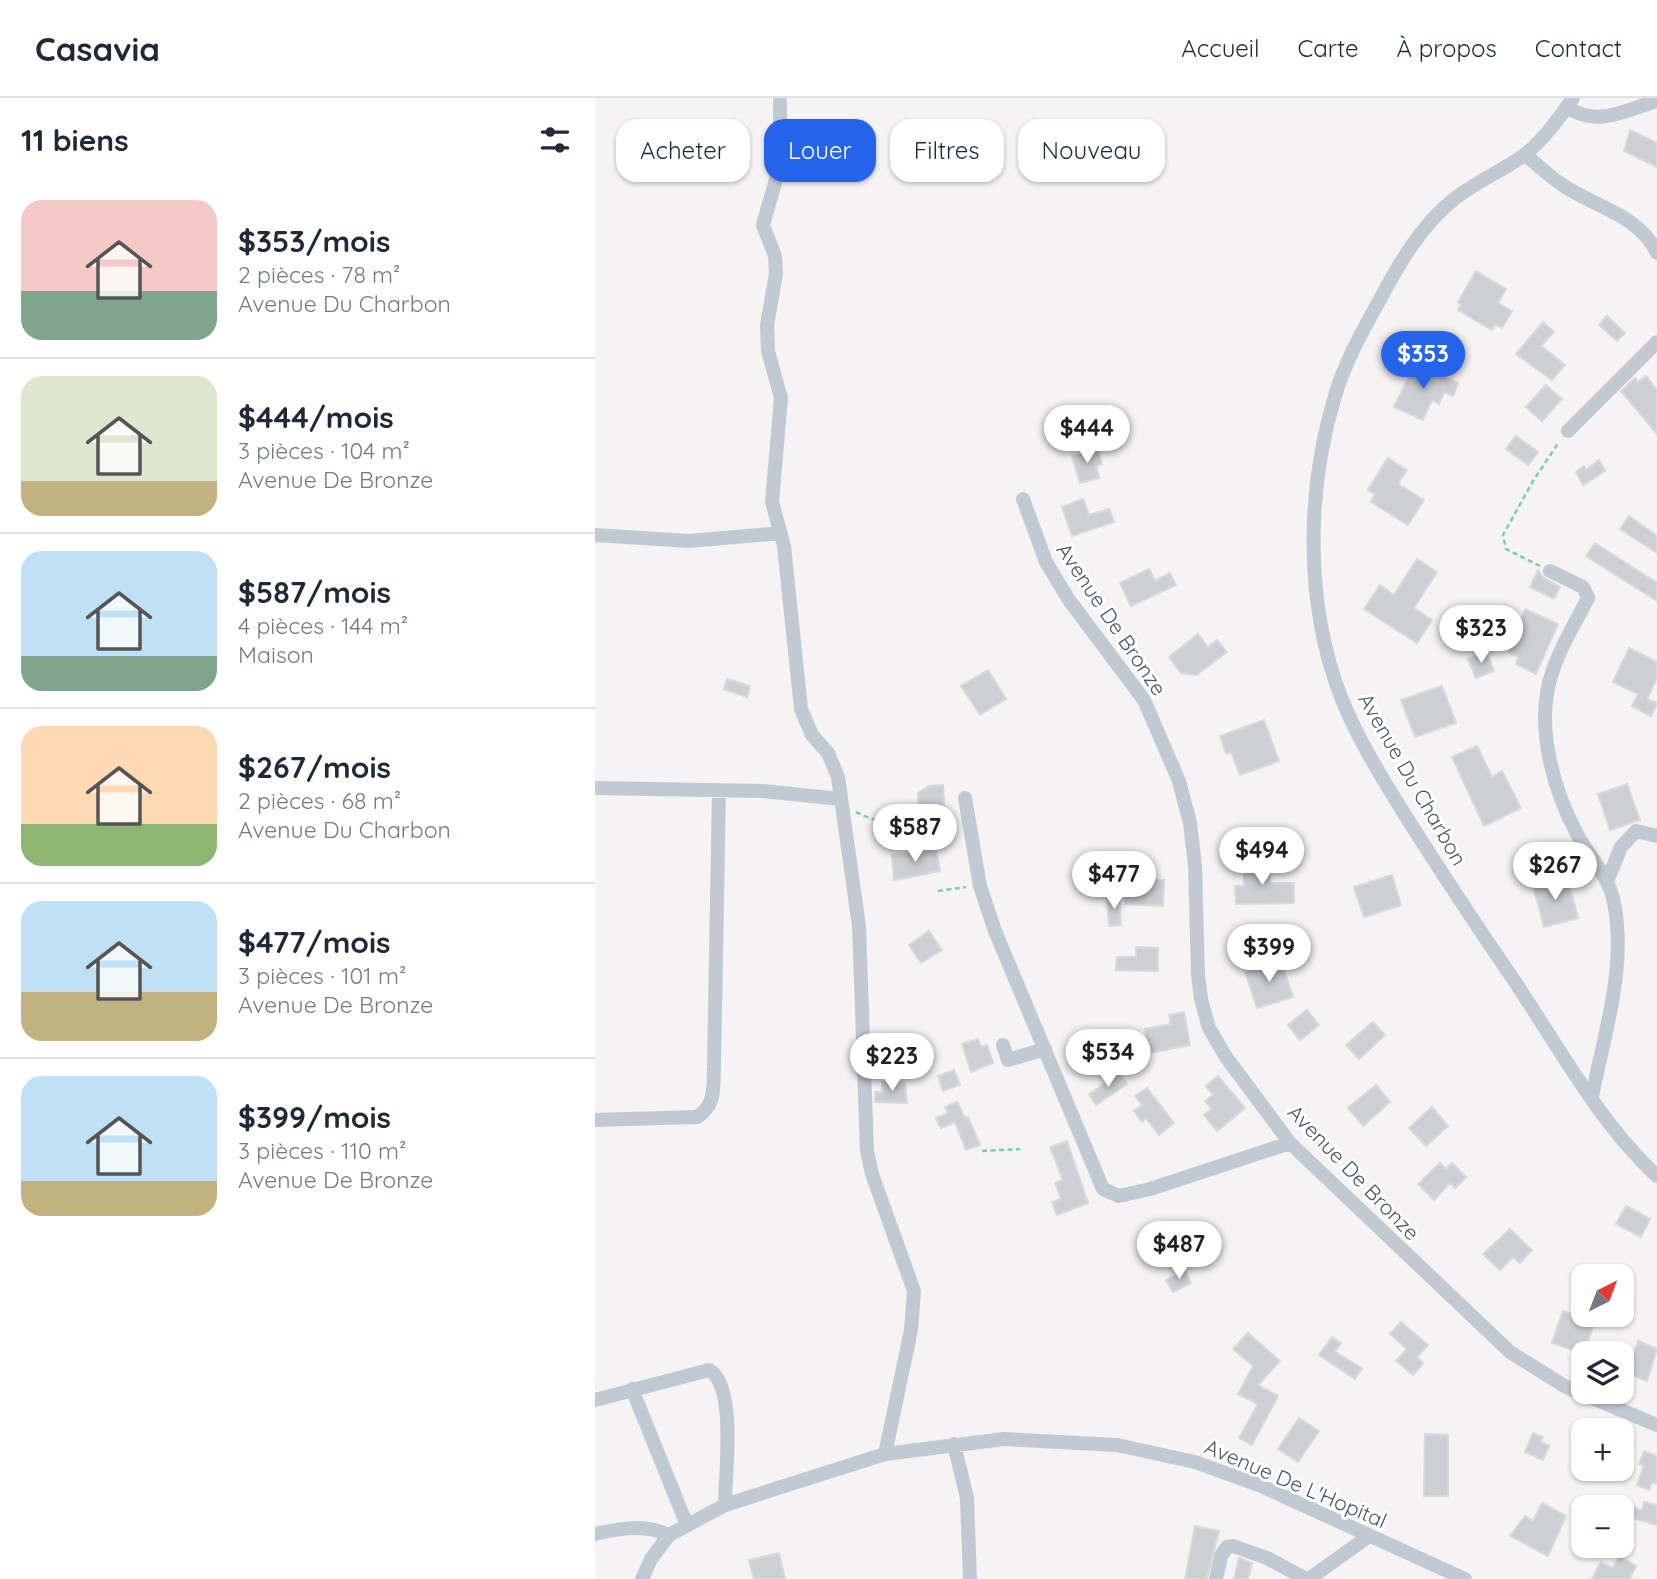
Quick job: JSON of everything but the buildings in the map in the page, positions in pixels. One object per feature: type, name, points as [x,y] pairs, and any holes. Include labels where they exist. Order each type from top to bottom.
[{"type":"street","points":[[780,98],[780,164],[763,225],[775,256],[776,274],[767,325],[768,351],[782,398],[772,502],[781,533],[797,693],[812,735],[833,763],[859,926],[867,1151],[872,1174],[914,1291],[911,1330],[885,1454]]},
{"type":"street","points":[[1570,102],[1583,116],[1603,119],[1657,101]]},
{"type":"street","name":"Avenue Du Charbon","points":[[1570,102],[1525,155],[1474,185],[1431,220],[1378,301],[1335,393],[1322,450],[1315,510],[1314,555],[1329,660],[1341,699],[1361,739],[1434,860],[1592,1097],[1657,1176]]},
{"type":"street","points":[[1525,155],[1562,185],[1633,224],[1649,238],[1657,253]]},
{"type":"street","points":[[1568,431],[1657,342]]},
{"type":"street","name":"Avenue De Bronze","points":[[1023,499],[1047,562],[1069,600],[1143,700],[1179,781],[1190,823],[1195,865],[1198,975],[1209,1028],[1226,1057],[1290,1143],[1418,1267],[1527,1366],[1566,1387],[1657,1425]]},
{"type":"street","points":[[595,535],[689,541],[781,533]]},
{"type":"street","points":[[1550,571],[1583,587],[1588,598],[1552,670],[1544,718],[1546,738],[1567,814],[1590,857],[1608,879],[1619,941],[1616,981],[1592,1097]]},
{"type":"street","points":[[595,788],[719,790],[840,799]]},
{"type":"street","points":[[595,1120],[697,1117],[708,1110],[713,1097],[719,790]]},
{"type":"street","points":[[965,798],[980,886],[1008,964],[1098,1181],[1112,1195],[1150,1189],[1290,1143]]},
{"type":"street","points":[[1608,879],[1621,847],[1636,831],[1657,836]]},
{"type":"street","points":[[1003,1045],[1008,1060],[1045,1049]]},
{"type":"street","points":[[595,1400],[709,1370],[717,1374],[723,1390],[727,1420],[725,1505]]},
{"type":"street","points":[[632,1389],[687,1525]]},
{"type":"street","name":"Avenue De L'Hopital","points":[[642,1579],[651,1559],[669,1535],[725,1505],[885,1454],[954,1444],[1051,1440],[1165,1454],[1261,1486],[1465,1579]]},
{"type":"street","points":[[954,1444],[967,1498],[970,1579]]},
{"type":"street","points":[[595,1534],[623,1527],[652,1528],[669,1535]]},
{"type":"street","points":[[1216,1579],[1221,1556],[1227,1547],[1233,1546],[1267,1558],[1307,1579],[1369,1536]]},
{"type":"path","points":[[1550,571],[1506,549],[1503,535],[1532,481],[1568,431]]},
{"type":"path","points":[[840,799],[875,822],[919,826],[970,824]]},
{"type":"path","points":[[938,891],[980,886]]},
{"type":"path","points":[[982,1152],[1020,1149]]}]
